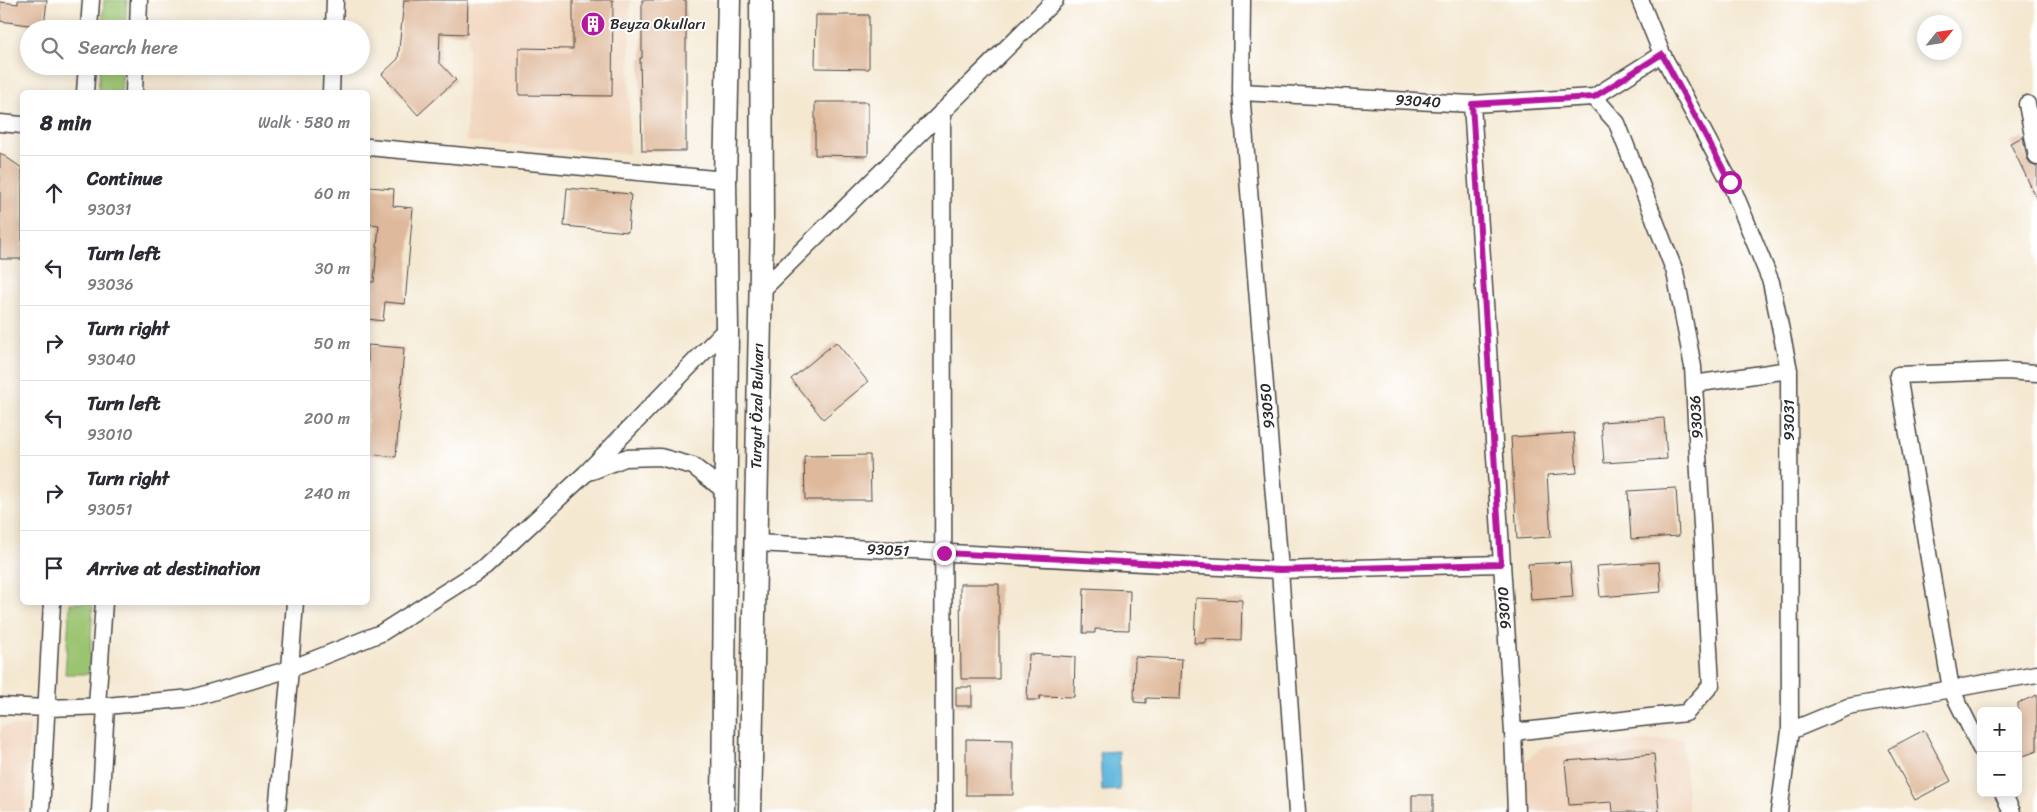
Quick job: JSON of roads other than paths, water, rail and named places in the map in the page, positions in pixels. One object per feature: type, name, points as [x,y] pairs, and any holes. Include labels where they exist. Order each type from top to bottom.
[{"type":"main road","name":"Turgut Özal Bulvarı","points":[[723,812],[726,491],[725,180],[729,0]]},
{"type":"main road","name":"Turgut Özal Bulvarı","points":[[750,812],[759,293],[762,221],[761,0]]},
{"type":"street","points":[[90,20],[91,0]]},
{"type":"street","points":[[138,20],[139,0]]},
{"type":"street","points":[[334,20],[335,0]]},
{"type":"street","points":[[759,293],[1055,0]]},
{"type":"street","name":"93050","points":[[1242,0],[1241,92],[1280,570],[1297,812]]},
{"type":"street","points":[[1594,97],[1662,54],[1640,0]]},
{"type":"street","name":"93031","points":[[1662,54],[1730,182],[1772,282],[1788,370],[1790,731],[1779,812]]},
{"type":"street","points":[[85,90],[86,75]]},
{"type":"street","points":[[134,90],[135,75]]},
{"type":"street","points":[[331,90],[332,75]]},
{"type":"street","name":"93040","points":[[1241,92],[1472,104],[1594,97]]},
{"type":"street","name":"93036","points":[[1513,732],[1686,713],[1710,685],[1693,367],[1675,272],[1617,123],[1594,97]]},
{"type":"street","name":"93010","points":[[1472,104],[1513,732],[1516,812]]},
{"type":"street","points":[[2027,104],[2037,157]]},
{"type":"street","points":[[942,112],[944,812]]},
{"type":"street","points":[[0,123],[20,125]]},
{"type":"street","points":[[370,147],[725,180]]},
{"type":"street","points":[[0,706],[48,708],[102,706],[192,698],[290,669],[381,633],[485,566],[585,474],[726,328]]},
{"type":"street","points":[[1694,384],[1788,370]]},
{"type":"street","points":[[1977,740],[1951,689],[1898,375],[2006,370],[2037,373]]},
{"type":"street","points":[[585,474],[625,458],[660,457],[693,466],[726,491]]},
{"type":"street","name":"93051","points":[[755,543],[1280,570],[1501,564]]},
{"type":"street","points":[[41,812],[48,708],[47,671],[52,605]]},
{"type":"street","points":[[100,812],[104,605]]},
{"type":"street","points":[[277,812],[295,605]]},
{"type":"street","points":[[1790,731],[1848,707],[2037,674]]},
{"type":"street","points":[[2005,797],[2012,812]]},
{"type":"water","points":[[1119,751],[1120,790],[1102,791],[1100,752]]},
{"type":"place","name":"Beyza Okulları","points":[[593,24]]}]
